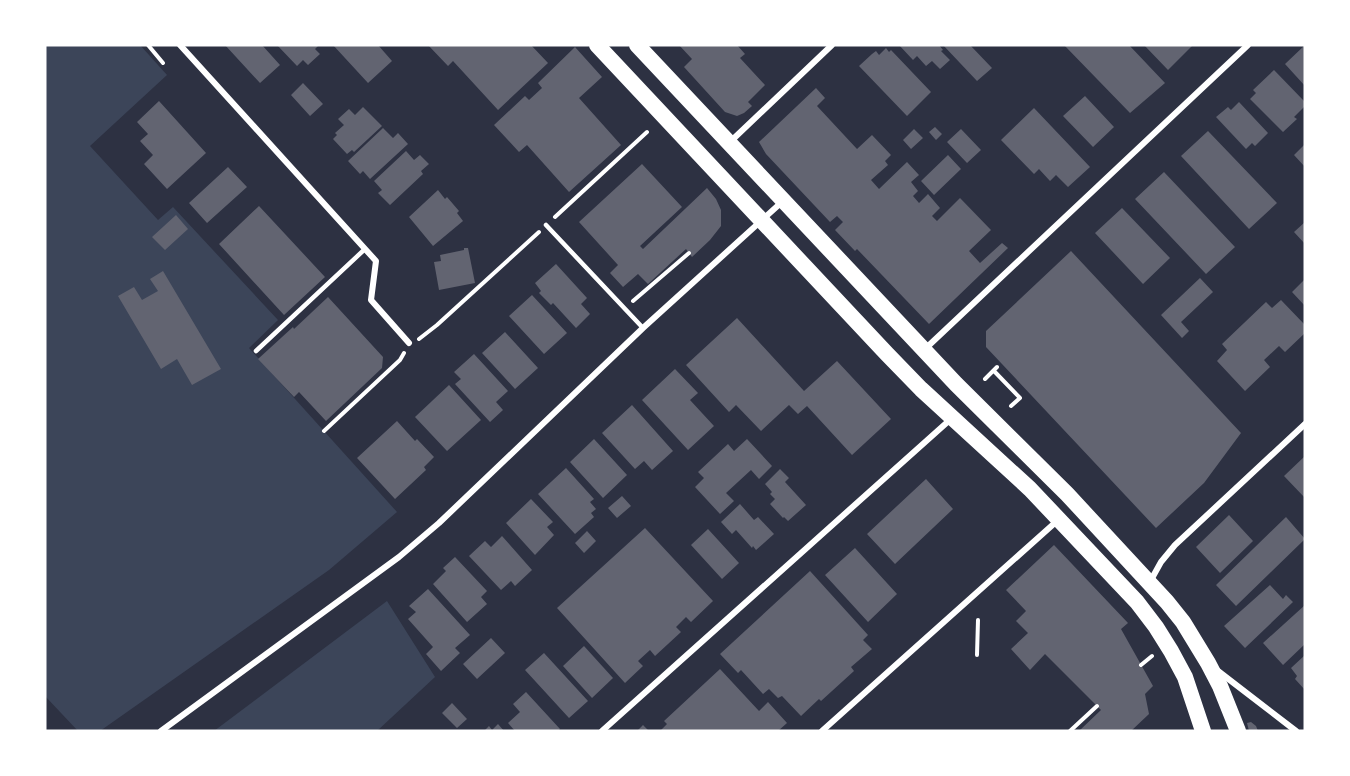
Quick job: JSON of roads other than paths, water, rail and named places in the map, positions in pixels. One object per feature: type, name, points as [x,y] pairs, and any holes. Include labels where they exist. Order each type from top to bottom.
[{"type":"highway","points":[[597,45],[887,354],[1010,470],[1137,603],[1156,627],[1185,677],[1203,731]]},
{"type":"highway","points":[[638,45],[924,350],[1067,494],[1150,583],[1183,622],[1208,663],[1238,731]]},
{"type":"street","points":[[180,45],[376,261],[371,300],[407,346]]},
{"type":"street","points":[[730,143],[832,45]]},
{"type":"street","points":[[924,350],[1248,45]]},
{"type":"street","points":[[161,731],[399,557],[439,523],[643,328],[783,201]]},
{"type":"street","points":[[602,731],[952,417]]},
{"type":"street","points":[[1150,583],[1161,562],[1175,545],[1305,424]]},
{"type":"street","points":[[822,731],[1059,519]]},
{"type":"street","points":[[1208,663],[1296,731]]},
{"type":"lane","points":[[546,225],[643,328]]},
{"type":"lane","points":[[256,351],[365,249]]}]
